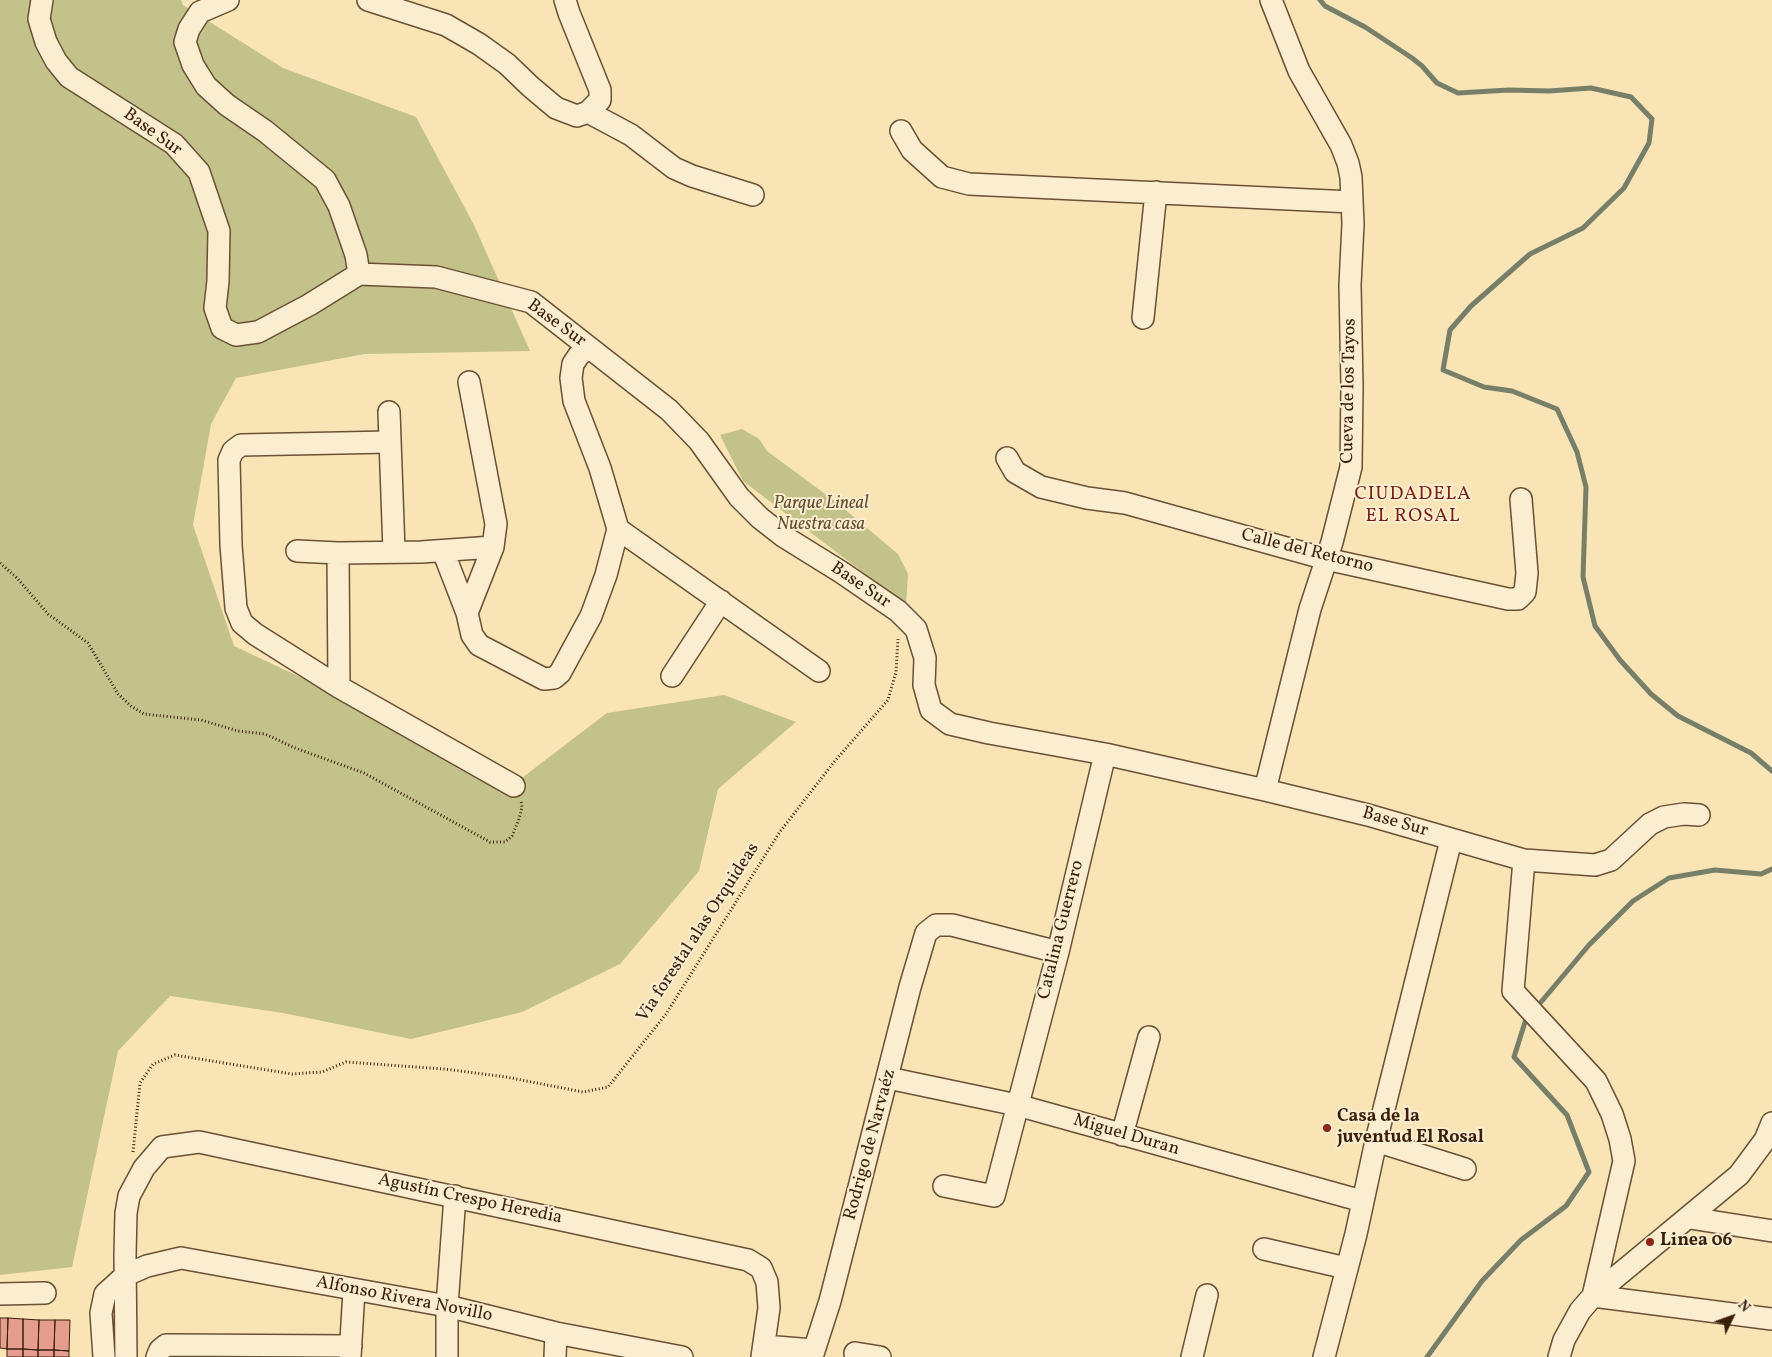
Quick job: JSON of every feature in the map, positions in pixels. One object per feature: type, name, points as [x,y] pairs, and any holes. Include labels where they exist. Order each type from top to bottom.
[{"type":"street","name":"Base Sur","points":[[42,0],[39,19],[46,42],[56,61],[69,77],[174,144],[199,172],[219,231],[218,281],[215,308],[222,328],[236,335],[258,332],[309,305],[358,274],[436,277],[531,302],[669,410],[699,440],[740,497],[760,518],[783,536],[841,572],[898,611],[916,629],[925,658],[924,685],[931,710],[950,724],[1105,754],[1264,790],[1368,815],[1524,860],[1595,865],[1611,860],[1650,824],[1664,817],[1684,814],[1699,815]]},
{"type":"street","points":[[228,0],[200,12],[189,30],[185,42],[193,65],[206,86],[227,105],[265,131],[326,180],[339,206],[356,255],[358,274]]},
{"type":"street","points":[[368,0],[446,25],[479,44],[507,64],[530,87],[556,108],[577,116],[588,112],[600,100],[600,90],[565,0]]},
{"type":"street","name":"Cueva de los Tayos","points":[[1264,790],[1310,609],[1326,559],[1351,466],[1351,177],[1341,145],[1299,71],[1271,0]]},
{"type":"street","points":[[588,112],[631,135],[674,168],[692,176],[753,195]]},
{"type":"street","points":[[901,131],[912,150],[942,177],[969,184],[1352,202]]},
{"type":"street","points":[[1143,318],[1156,192]]},
{"type":"street","points":[[444,552],[468,613],[472,635],[479,645],[544,679],[554,678],[560,673],[591,616],[606,575],[618,529],[600,468],[574,401],[571,378],[573,364],[579,355],[588,348]]},
{"type":"street","points":[[468,613],[493,547],[496,524],[469,382]]},
{"type":"street","points":[[389,412],[394,551]]},
{"type":"street","points":[[390,442],[241,445],[233,451],[230,460],[233,572],[236,608],[242,623],[255,634],[339,687],[514,786]]},
{"type":"street","name":"Calle del Retorno","points":[[1007,458],[1015,472],[1041,487],[1086,498],[1125,503],[1326,559],[1508,599],[1518,599],[1525,592],[1527,573],[1521,500]]},
{"type":"street","points":[[618,529],[819,671]]},
{"type":"street","points":[[297,551],[338,553],[444,552],[493,547]]},
{"type":"street","points":[[338,553],[339,687]]},
{"type":"street","points":[[672,676],[721,601]]},
{"type":"street","name":"Catalina Guerrero","points":[[944,1186],[994,1196],[1058,952],[1105,754]]},
{"type":"street","points":[[1324,1357],[1356,1234],[1376,1141],[1451,840]]},
{"type":"street","points":[[1524,860],[1513,991],[1596,1080],[1612,1114],[1620,1139],[1624,1161],[1593,1296]]},
{"type":"street","name":"Rodrigo de Narvaéz","points":[[813,1353],[830,1301],[910,987],[926,933],[936,925],[952,925],[1058,952]]},
{"type":"street","points":[[1122,1135],[1149,1037]]},
{"type":"street","name":"Miguel Duran","points":[[888,1078],[1017,1105],[1362,1201]]},
{"type":"street","points":[[1559,1357],[1564,1340],[1580,1311],[1593,1296],[1690,1218],[1739,1175],[1765,1140],[1772,1123]]},
{"type":"street","points":[[1376,1141],[1465,1169]]},
{"type":"street","name":"Agustín Crespo Heredia","points":[[126,1275],[126,1230],[129,1196],[144,1168],[162,1147],[198,1142],[748,1260],[761,1268],[767,1282],[769,1308],[763,1351]]},
{"type":"street","points":[[447,1357],[447,1306],[455,1196]]},
{"type":"street","points":[[1690,1218],[1772,1231]]},
{"type":"street","points":[[1264,1249],[1346,1268]]},
{"type":"street","name":"Alfonso Rivera Novillo","points":[[104,1357],[101,1312],[105,1294],[126,1275],[147,1266],[181,1258],[447,1306],[556,1333],[674,1356]]},
{"type":"street","points":[[126,1275],[126,1357]]},
{"type":"street","points":[[157,1357],[160,1350],[166,1344],[350,1351],[354,1290]]},
{"type":"street","points":[[0,1294],[45,1293]]},
{"type":"street","points":[[1192,1357],[1207,1294]]},
{"type":"street","points":[[1593,1296],[1772,1319]]},
{"type":"street","points":[[555,1357],[556,1333]]},
{"type":"street","points":[[763,1351],[813,1353]]},
{"type":"street","points":[[856,1353],[880,1357]]},
{"type":"path","points":[[0,563],[17,578],[48,614],[88,643],[118,694],[131,706],[144,714],[202,720],[238,730],[265,734],[295,748],[364,773],[490,842],[505,842],[512,836],[522,807],[520,794],[514,786]]},
{"type":"path","name":"Via forestal alas Orquideas","points":[[133,1158],[140,1083],[153,1064],[175,1056],[292,1074],[322,1072],[346,1062],[445,1069],[506,1077],[583,1092],[608,1087],[666,1014],[778,833],[834,762],[888,700],[896,672],[898,611]]},
{"type":"green space","points":[[0,0],[181,0],[183,5],[283,68],[416,117],[474,225],[530,351],[365,354],[236,378],[211,424],[193,525],[234,646],[366,708],[510,787],[607,713],[724,695],[796,722],[718,789],[699,871],[620,964],[522,1012],[411,1039],[283,1013],[170,996],[118,1051],[72,1267],[0,1275]]},
{"type":"green space","name":"Parque Lineal Nuestra casa","points":[[742,429],[759,439],[767,451],[836,502],[898,554],[908,574],[906,605],[743,481],[720,435]]},
{"type":"building","points":[[0,1318],[8,1318],[7,1349],[0,1348]]},
{"type":"building","points":[[8,1318],[23,1319],[23,1349],[7,1349]]},
{"type":"building","points":[[23,1319],[39,1320],[38,1350],[23,1349]]},
{"type":"building","points":[[39,1320],[55,1320],[54,1350],[38,1350]]},
{"type":"building","points":[[55,1320],[70,1320],[69,1351],[54,1350]]},
{"type":"building","points":[[7,1349],[23,1349],[23,1357],[7,1357]]},
{"type":"building","points":[[23,1349],[38,1350],[38,1357],[23,1357]]},
{"type":"building","points":[[38,1350],[54,1350],[54,1357],[38,1357]]},
{"type":"building","points":[[54,1350],[69,1351],[69,1357],[54,1357]]},
{"type":"waterway","points":[[1320,0],[1325,6],[1365,27],[1412,58],[1437,83],[1458,93],[1591,88],[1631,97],[1652,119],[1649,143],[1624,188],[1583,228],[1530,254],[1471,306],[1450,330],[1443,370],[1484,387],[1512,391],[1557,409],[1577,452],[1586,487],[1583,577],[1595,626],[1620,660],[1651,694],[1678,716],[1751,753],[1772,771]]},
{"type":"waterway","points":[[1536,1008],[1589,945],[1633,901],[1669,878],[1715,870],[1761,874],[1772,869]]},
{"type":"waterway","points":[[1427,1357],[1482,1281],[1521,1240],[1566,1206],[1589,1172],[1567,1115],[1514,1057],[1526,1019],[1529,1016]]},
{"type":"place","name":"Casa de la juventud El Rosal","points":[[1327,1128]]},
{"type":"place","name":"Linea 06","points":[[1650,1242]]},
{"type":"district","name":"CIUDADELA EL ROSAL","points":[[1413,507]]}]
